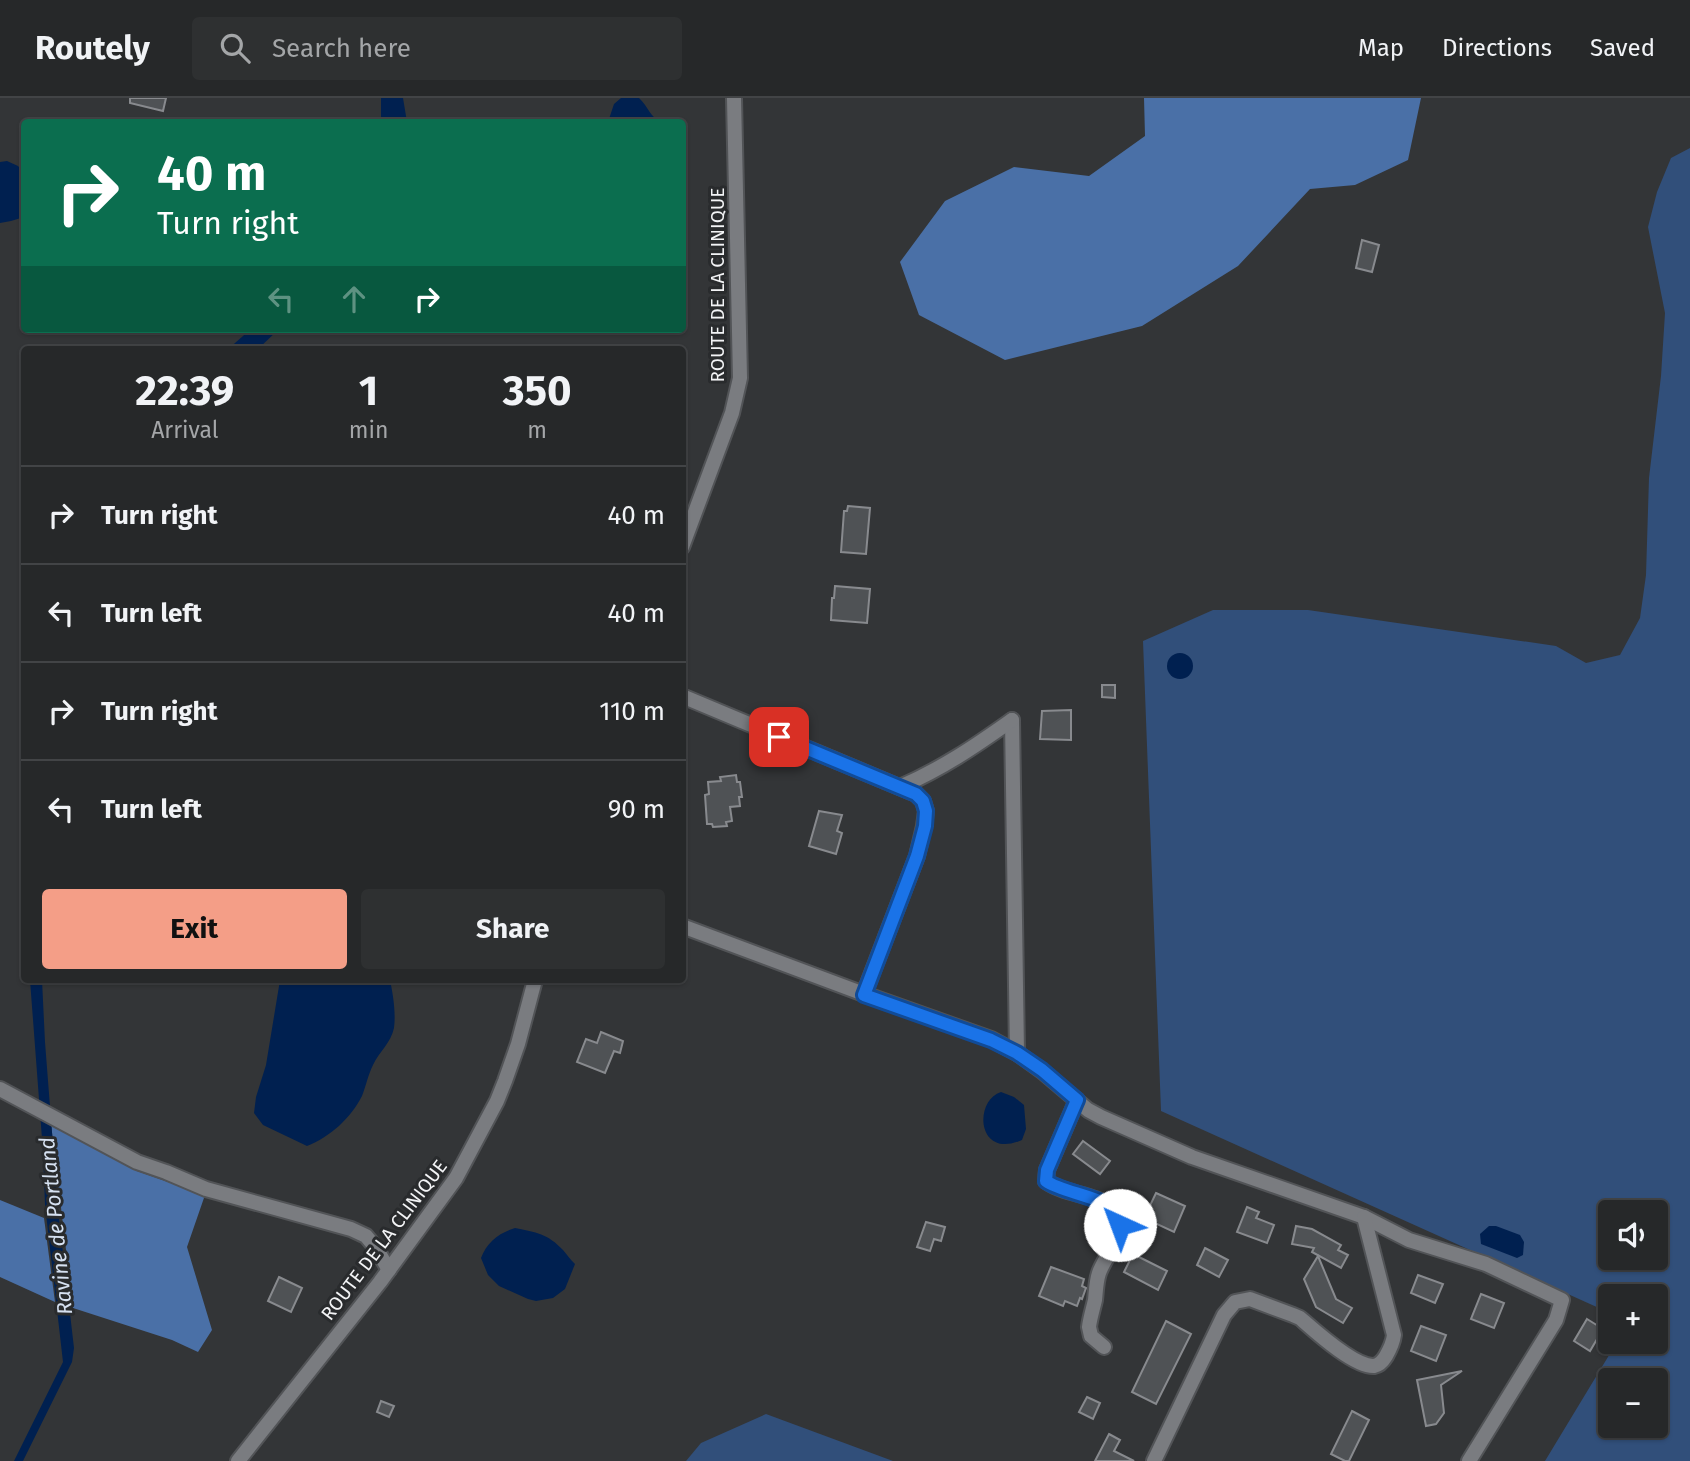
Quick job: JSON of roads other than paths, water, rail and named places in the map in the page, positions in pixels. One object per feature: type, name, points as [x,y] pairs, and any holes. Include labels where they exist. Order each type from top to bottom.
[{"type":"street","name":"ROUTE DE LA CLINIQUE","points":[[686,536],[732,414],[740,378],[734,98]]},
{"type":"street","points":[[686,698],[900,787],[916,794],[923,801],[926,811],[925,826],[917,856],[864,995]]},
{"type":"street","points":[[900,787],[969,751],[1012,720],[1017,1053]]},
{"type":"street","points":[[686,928],[991,1040],[1042,1070],[1088,1110],[1101,1117],[1192,1157],[1364,1217],[1409,1240],[1486,1264],[1562,1300],[1556,1320],[1469,1461]]},
{"type":"street","name":"ROUTE DE LA CLINIQUE","points":[[238,1461],[389,1269],[456,1178],[497,1101],[534,983]]},
{"type":"street","points":[[0,1089],[137,1162],[206,1189],[351,1228],[366,1236],[389,1269]]},
{"type":"street","points":[[1077,1100],[1047,1170],[1046,1181],[1087,1196],[1111,1207],[1118,1214],[1119,1234],[1098,1273],[1089,1327],[1091,1336],[1104,1347]]},
{"type":"street","points":[[1154,1461],[1224,1315],[1236,1301],[1250,1300],[1293,1315],[1358,1362],[1375,1366],[1381,1362],[1393,1343],[1394,1335],[1364,1217]]},
{"type":"water","points":[[381,98],[403,98],[406,119],[381,119]]},
{"type":"water","points":[[621,98],[639,98],[657,119],[609,119],[614,104]]},
{"type":"water","points":[[7,161],[21,170],[21,218],[0,223],[0,162]]},
{"type":"water","points":[[246,333],[275,333],[261,346],[232,346]]},
{"type":"water","points":[[1180,653],[1189,657],[1193,666],[1189,675],[1180,679],[1171,675],[1167,666],[1171,657]]},
{"type":"water","name":"Ravine de Portland","points":[[30,983],[42,983],[58,1210],[74,1348],[72,1362],[23,1461],[14,1461],[63,1362],[45,1205]]},
{"type":"water","points":[[280,983],[391,983],[395,1016],[388,1043],[373,1065],[362,1096],[352,1112],[324,1137],[307,1146],[263,1125],[254,1113],[266,1065]]},
{"type":"water","points":[[1001,1092],[1024,1105],[1026,1129],[1022,1140],[1007,1144],[996,1142],[988,1136],[984,1127],[986,1106],[992,1097]]},
{"type":"water","points":[[1489,1226],[1520,1235],[1524,1242],[1523,1255],[1517,1258],[1481,1244],[1480,1234]]},
{"type":"water","points":[[515,1228],[547,1237],[575,1264],[565,1289],[553,1298],[536,1301],[528,1299],[499,1286],[488,1275],[481,1258],[484,1252],[494,1239]]}]
